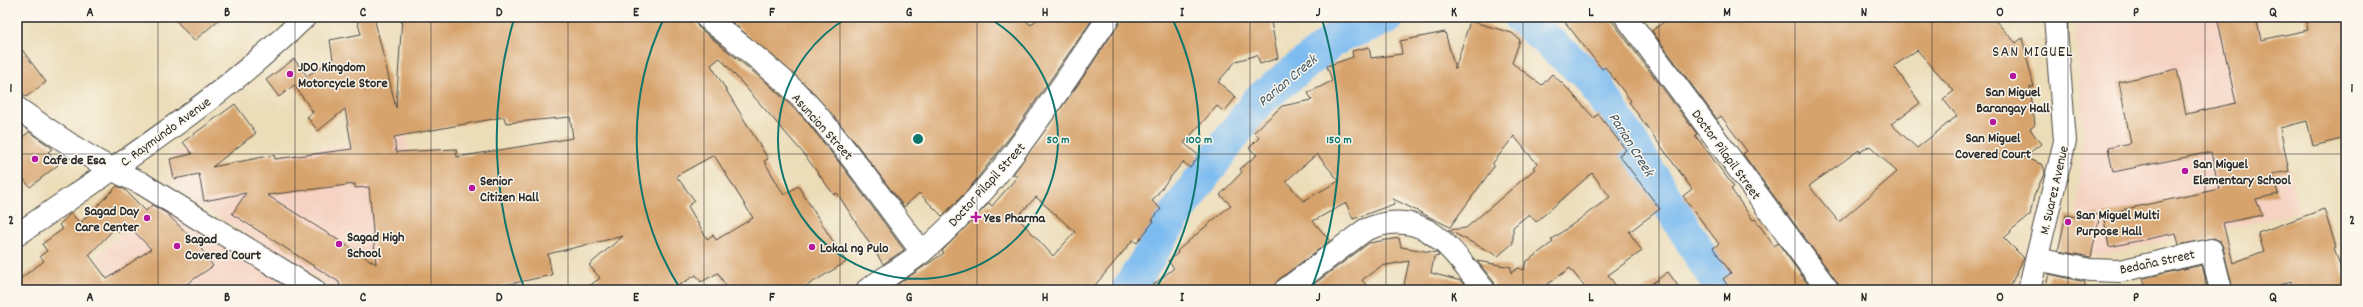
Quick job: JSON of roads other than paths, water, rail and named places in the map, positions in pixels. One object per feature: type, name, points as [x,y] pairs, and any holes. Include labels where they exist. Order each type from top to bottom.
[{"type":"street","name":"C. Raymundo Avenue","points":[[17,235],[241,75],[272,49],[305,17]]},
{"type":"street","name":"Asuncion Street","points":[[706,17],[768,68],[812,109],[850,155],[922,252]]},
{"type":"street","name":"Doctor Pilapil Street","points":[[867,290],[922,252],[970,206],[1025,141],[1109,17]]},
{"type":"street","name":"Doctor Pilapil Street","points":[[1626,17],[1828,290]]},
{"type":"street","name":"M. Suarez Avenue","points":[[2029,290],[2065,141],[2054,17]]},
{"type":"street","points":[[17,108],[110,170],[141,183],[314,290]]},
{"type":"street","points":[[1285,290],[1365,230],[1373,226],[1404,222],[1423,227],[1450,248],[1484,290]]},
{"type":"street","name":"Bedaña Street","points":[[2037,259],[2090,270],[2120,271],[2211,250],[2221,290]]},
{"type":"waterway","name":"Parian Creek","points":[[1128,290],[1179,209],[1259,100],[1338,37],[1388,17]]},
{"type":"waterway","name":"Parian Creek","points":[[1520,17],[1592,79],[1722,290]]},
{"type":"place","name":"JDO Kingdom Motorcycle Store","points":[[290,74]]},
{"type":"place","name":"San Miguel Barangay Hall","points":[[2013,76]]},
{"type":"place","name":"San Miguel Covered Court","points":[[1993,122]]},
{"type":"place","name":"Cafe de Esa","points":[[35,159]]},
{"type":"place","name":"San Miguel Elementary School","points":[[2185,171]]},
{"type":"place","name":"Senior Citizen Hall","points":[[472,188]]},
{"type":"place","name":"Yes Pharma","points":[[976,217]]},
{"type":"place","name":"Sagad Day Care Center","points":[[147,218]]},
{"type":"place","name":"San Miguel Multi Purpose Hall","points":[[2068,222]]},
{"type":"place","name":"Sagad High School","points":[[339,244]]},
{"type":"place","name":"Sagad Covered Court","points":[[177,246]]},
{"type":"place","name":"Lokal ng Pulo","points":[[812,247]]},
{"type":"district","name":"SAN MIGUEL","points":[[2033,50]]}]
